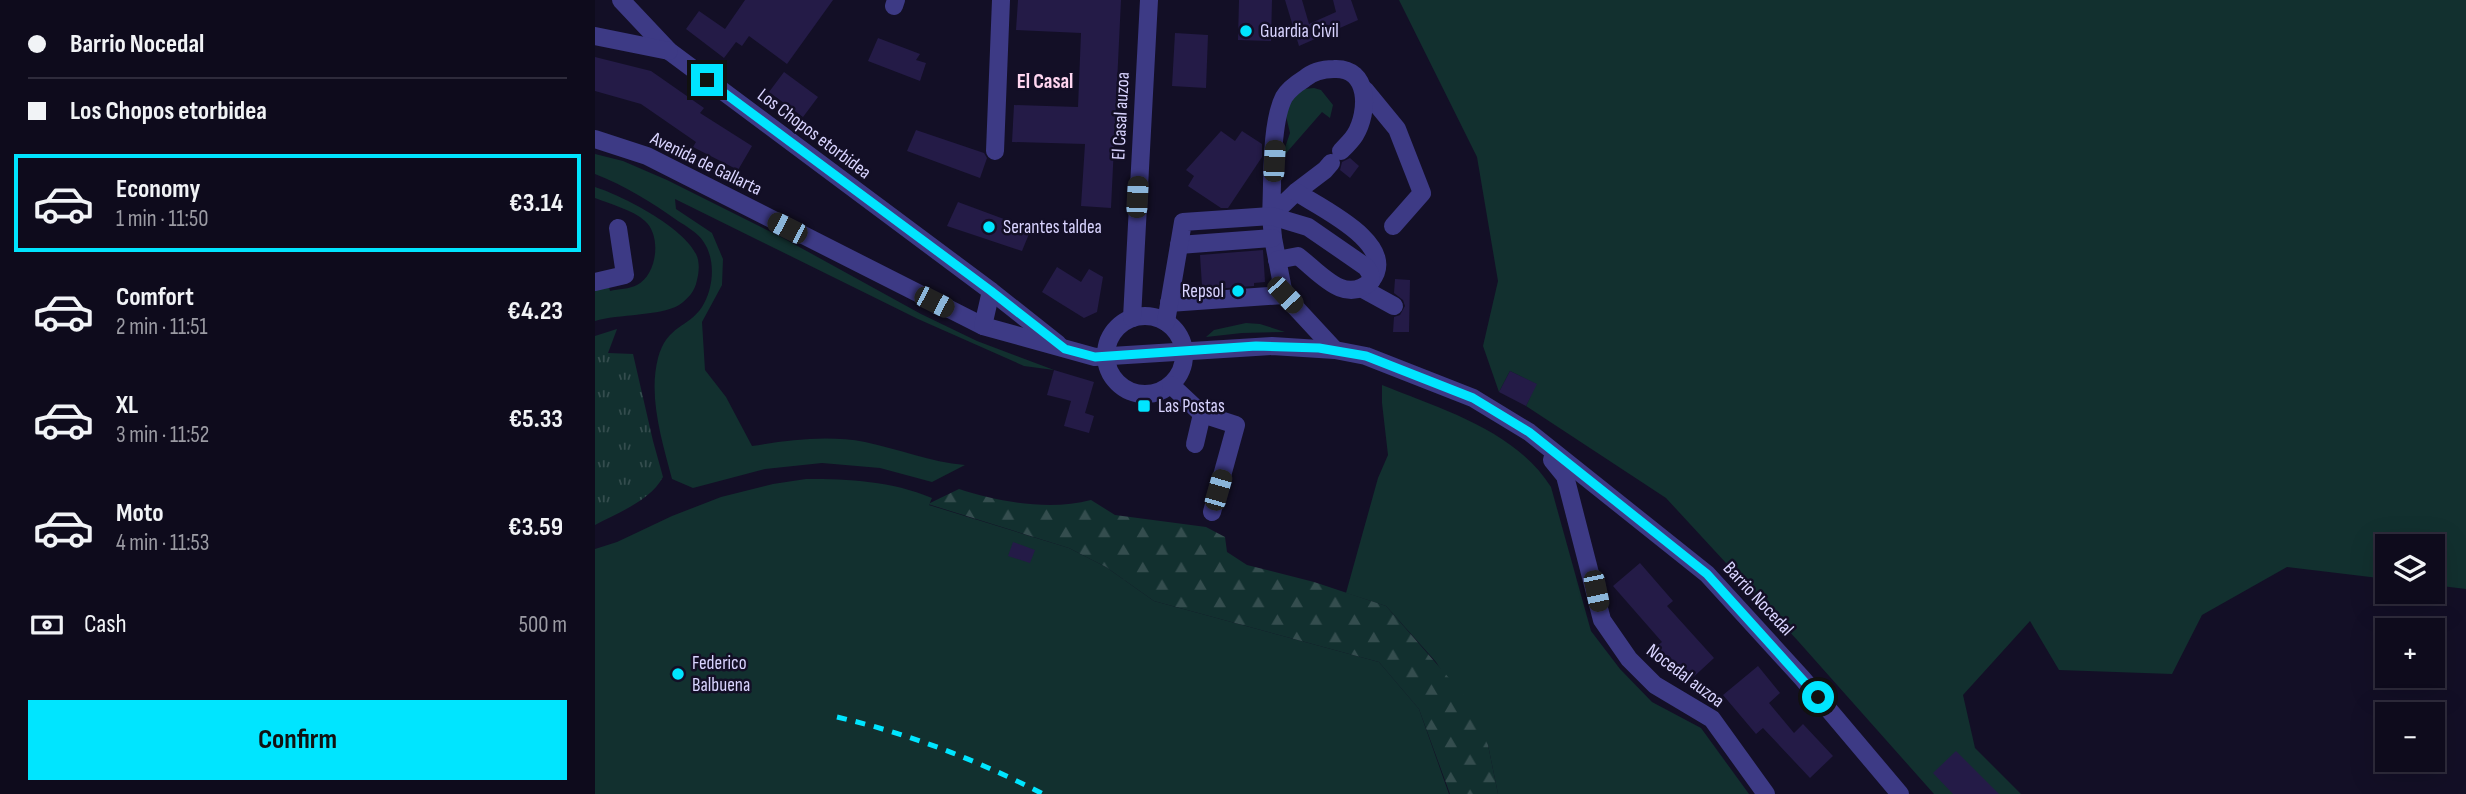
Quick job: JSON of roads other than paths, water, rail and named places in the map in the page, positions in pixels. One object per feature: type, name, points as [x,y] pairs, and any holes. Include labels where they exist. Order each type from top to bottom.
[{"type":"street","name":"Los Chopos etorbidea","points":[[621,0],[669,51],[1065,349]]},
{"type":"street","points":[[995,151],[1001,0]]},
{"type":"street","name":"El Casal auzoa","points":[[1132,318],[1149,0]]},
{"type":"street","points":[[595,36],[669,51]]},
{"type":"street","points":[[1335,350],[1285,295],[1273,238],[1271,216],[1280,109],[1291,88],[1309,75],[1325,69],[1339,68],[1351,72],[1361,80],[1365,90],[1397,129],[1422,193],[1394,226]]},
{"type":"street","points":[[1271,216],[1325,170],[1357,133],[1365,90]]},
{"type":"street","name":"Avenida de Gallarta","points":[[595,139],[647,156],[983,326],[1088,356],[1272,346],[1335,350],[1366,356],[1473,398],[1529,432]]},
{"type":"street","points":[[1277,260],[1298,256],[1341,289],[1353,292],[1367,285],[1377,274],[1379,264],[1369,243],[1360,233],[1296,192]]},
{"type":"street","points":[[1166,322],[1183,222],[1271,216],[1308,227],[1366,267],[1370,273],[1367,285]]},
{"type":"street","points":[[595,282],[625,275],[618,228]]},
{"type":"street","points":[[1179,245],[1273,238]]},
{"type":"street","points":[[1367,285],[1394,306]]},
{"type":"street","points":[[983,326],[991,291]]},
{"type":"street","points":[[1169,303],[1285,295]]},
{"type":"street","points":[[1143,316],[1166,322],[1181,339],[1184,351],[1183,366],[1171,385],[1160,392],[1148,395],[1124,389],[1114,380],[1105,357],[1112,333],[1132,318],[1143,316]]},
{"type":"street","points":[[1171,385],[1202,414],[1236,425],[1212,512]]},
{"type":"street","points":[[1195,444],[1202,414]]},
{"type":"street","name":"Nocedal auzoa","points":[[1529,432],[1565,477],[1602,620],[1629,659],[1655,685],[1712,719],[1766,794]]},
{"type":"street","name":"Barrio Nocedal","points":[[1529,432],[1707,574],[1802,678],[1900,794]]},
{"type":"railway","points":[[837,717],[891,731],[943,749],[1043,794]]},
{"type":"place","name":"Guardia Civil","points":[[1246,31]]},
{"type":"place","name":"Serantes taldea","points":[[989,227]]},
{"type":"place","name":"Repsol","points":[[1238,291]]},
{"type":"place","name":"Las Postas","points":[[1144,406]]},
{"type":"place","name":"Federico Balbuena","points":[[678,674]]},
{"type":"district","name":"El Casal","points":[[1045,81]]}]
